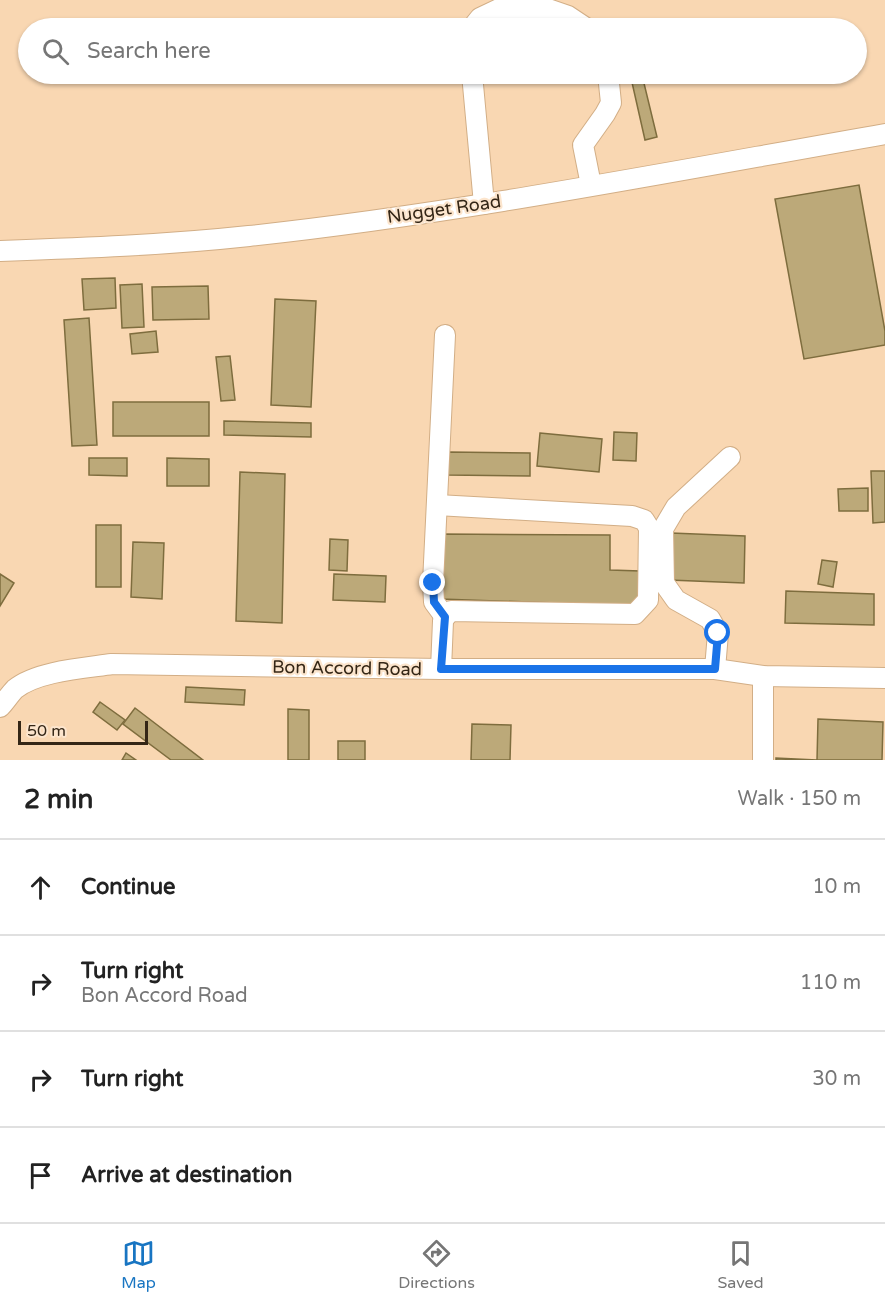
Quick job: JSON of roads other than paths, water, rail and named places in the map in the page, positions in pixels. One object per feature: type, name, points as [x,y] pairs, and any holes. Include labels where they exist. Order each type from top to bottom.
[{"type":"street","points":[[480,18],[501,8],[545,8],[571,18]]},
{"type":"street","points":[[473,84],[484,204]]},
{"type":"street","points":[[591,185],[583,145],[611,103],[609,84]]},
{"type":"street","name":"Nugget Road","points":[[0,251],[104,248],[249,236],[484,204],[885,134]]},
{"type":"street","points":[[445,335],[433,583],[434,602],[445,617]]},
{"type":"street","points":[[715,669],[718,633],[710,619],[676,600],[664,583],[663,529],[676,507],[730,457]]},
{"type":"street","points":[[437,505],[633,516],[644,520],[649,528],[648,600],[634,614],[451,611],[445,617],[441,669]]},
{"type":"street","name":"Bon Accord Road","points":[[0,707],[15,689],[27,682],[75,669],[112,664],[441,669],[715,669],[764,676],[885,678]]},
{"type":"street","points":[[763,760],[764,676]]}]
